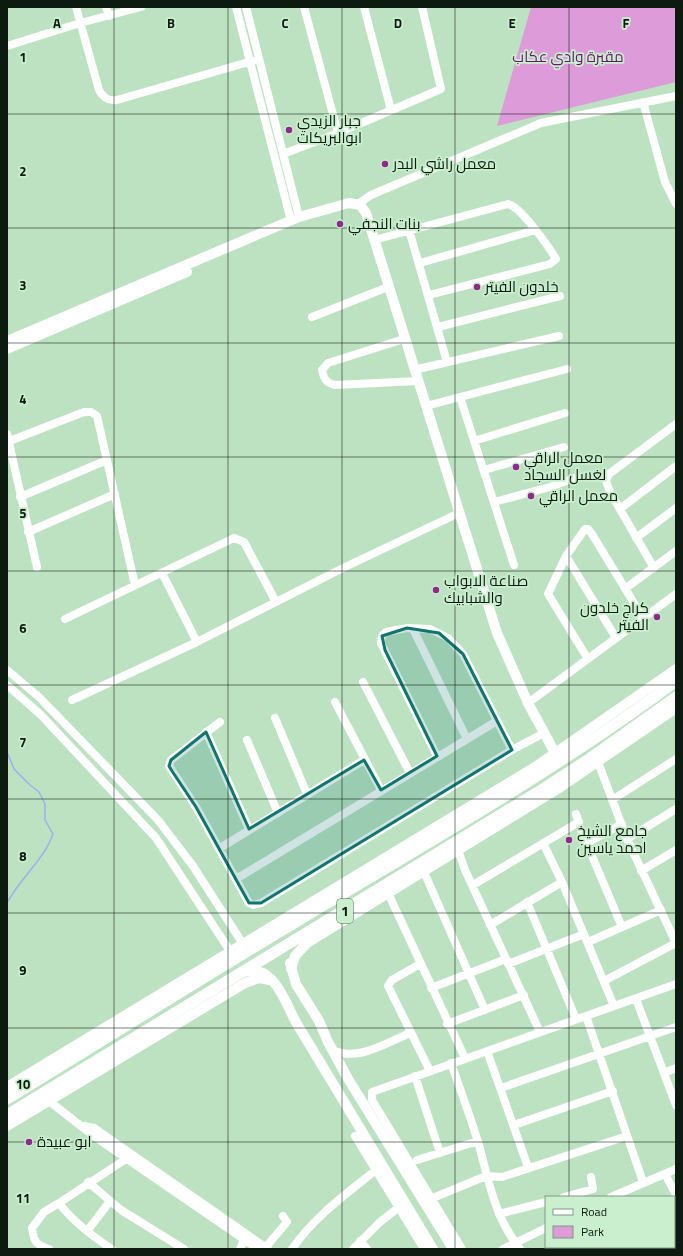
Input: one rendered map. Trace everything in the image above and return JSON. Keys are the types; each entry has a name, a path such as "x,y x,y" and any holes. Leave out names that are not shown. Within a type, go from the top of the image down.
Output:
{"highway":[{"name":"1","path":"7,1099 171,993 344,888 676,681"},
{"path":"667,688 675,701"},
{"name":"1","path":"7,1115 200,1003 244,972 300,938 352,911 540,795 620,742 675,701"}],"main road":[{"path":"7,341 292,220 349,203 358,204 366,213 404,339 497,633 528,703 544,733 561,753"},
{"path":"7,349 269,237 292,220"},
{"path":"617,717 676,669"},
{"path":"291,969 295,956 303,946 352,911 388,893 424,872 540,795 598,762 620,742"},
{"path":"7,1087 171,993 230,951 344,888"},
{"path":"300,938 294,944 290,953 291,969 296,984 320,1021 330,1046 401,1165 427,1200 453,1249"},
{"path":"244,972 252,970 260,972 274,982 310,1044 358,1134 387,1173 433,1249"},
{"path":"7,1126 49,1101 200,1003 250,980 263,978 274,982"},
{"path":"387,1173 392,1165 401,1165"}],"street":[{"path":"76,7 100,92 109,100 117,100 259,59"},
{"path":"106,7 109,16"},
{"path":"7,46 80,23 142,7"},
{"path":"236,7 292,220"},
{"path":"246,7 283,154 292,220"},
{"path":"304,7 338,133"},
{"path":"364,7 391,110"},
{"path":"283,154 338,133 441,89 422,7"},
{"path":"358,204 371,195 406,182 529,127 541,123 676,96"},
{"path":"643,102 665,182 676,204"},
{"path":"374,240 508,204 513,205 536,230 556,259 550,264 429,295"},
{"path":"409,230 420,263 447,362"},
{"path":"420,263 536,230"},
{"path":"312,317 388,287"},
{"path":"438,327 560,296"},
{"path":"414,370 559,336"},
{"path":"404,339 328,363 322,370 324,378 329,384 335,385 418,381"},
{"path":"426,406 567,369"},
{"path":"460,397 514,565"},
{"path":"37,567 7,439 78,414 90,412 97,416 99,422 135,585"},
{"path":"474,440 565,413"},
{"path":"654,568 607,486 606,481 609,474 676,424"},
{"path":"484,470 564,447"},
{"path":"20,497 107,460"},
{"path":"620,509 676,466"},
{"path":"494,502 550,487 576,477"},
{"path":"28,532 115,494"},
{"path":"636,538 676,508"},
{"path":"72,700 197,642 459,513"},
{"path":"588,659 548,594 566,556 585,529 588,529 626,588 643,618"},
{"path":"65,619 229,540 238,538 244,542 276,602"},
{"path":"626,588 676,551"},
{"path":"566,556 616,638"},
{"path":"162,573 197,642"},
{"path":"528,703 676,594"},
{"path":"437,756 381,643 382,636 386,632 407,628 430,629 448,638 463,654 512,750"},
{"path":"413,629 468,739"},
{"path":"7,670 39,696 144,805 165,829 193,866 243,944"},
{"path":"363,682 410,772"},
{"path":"7,685 41,715 156,838 182,875 230,951"},
{"path":"335,702 381,790"},
{"path":"275,718 307,794"},
{"path":"220,722 171,760 169,766 220,848 249,903 253,905 261,903 512,750 544,733"},
{"path":"236,879 410,772 497,722"},
{"path":"206,732 249,829"},
{"path":"247,740 278,812"},
{"path":"612,800 676,758"},
{"path":"220,848 364,760"},
{"path":"598,762 627,839 676,943 604,981"},
{"path":"627,839 676,809"},
{"path":"473,885 579,822 576,814"},
{"path":"587,843 622,824"},
{"path":"581,830 622,927"},
{"path":"543,843 562,882 614,1006"},
{"path":"458,850 490,925 540,1032"},
{"path":"641,871 676,852"},
{"path":"182,875 193,866"},
{"path":"424,872 485,1010"},
{"path":"490,925 526,902 562,882"},
{"path":"388,893 447,1024 465,1058"},
{"path":"526,902 576,1020"},
{"path":"588,942 661,910"},
{"path":"431,988 469,973 546,949 584,934"},
{"path":"420,964 392,980 388,986 430,1071"},
{"path":"462,1249 427,1200 371,1096 376,1090 676,984"},
{"path":"447,1024 524,995"},
{"path":"636,998 676,1105"},
{"path":"586,1016 643,1182"},
{"path":"500,1088 676,1027"},
{"path":"330,1046 348,1054 359,1054 410,1033"},
{"path":"487,1051 528,1167"},
{"path":"451,1063 478,1141 486,1176 498,1214 518,1246"},
{"path":"664,1073 676,1068"},
{"path":"415,1076 440,1153"},
{"path":"514,1125 613,1091"},
{"path":"49,1101 126,1159 264,1248 287,1222 282,1216"},
{"path":"84,1126 94,1128 245,1237"},
{"path":"358,1134 376,1170 424,1249"},
{"path":"427,1200 486,1176 502,1177 528,1167 627,1136"},
{"path":"417,1160 478,1141"},
{"path":"48,1249 38,1245 34,1238 32,1228 44,1212 88,1182 126,1159"},
{"path":"624,1194 643,1182 676,1169"},
{"path":"292,1249 299,1238 324,1212 376,1170"},
{"path":"665,1174 676,1195"},
{"path":"568,1196 593,1189 591,1178"},
{"path":"88,1182 110,1201 182,1249"},
{"path":"88,1230 110,1201"},
{"path":"58,1202 68,1215 112,1249"},
{"path":"498,1214 545,1202"},
{"path":"353,1249 380,1222 398,1208"},
{"path":"504,1249 518,1246 545,1229"},
{"path":"240,1249 245,1237"},
{"path":"360,1241 366,1249"}],"highlighted area":[{"path":"407,628 439,633 463,654 512,750 261,903 249,903 196,807 169,766 171,760 206,732 249,829 364,760 381,790 437,756 385,650 382,636"}],"green space":[{"name":"مقبرة وادي عكاب","path":"531,7 676,7 676,82 497,126"}],"waterway":[{"path":"7,752 14,769 39,792 45,804 45,820 53,834 44,852 18,885 7,903"}],"place":[{"name":"جبار الزيدي ابوالبريكات","path":"289,130"},
{"name":"معمل راشي البدر","path":"385,164"},
{"name":"بنات النجفي","path":"340,224"},
{"name":"خلدون الفيتر","path":"477,287"},
{"name":"معمل الراقي لغسل السجاد","path":"516,467"},
{"name":"معمل الراقي","path":"531,496"},
{"name":"صناعة الابواب والشبابيك","path":"436,590"},
{"name":"كراج خلدون الفيتر","path":"657,617"},
{"name":"جامع الشيخ احمد ياسين","path":"569,840"},
{"name":"ابو عبيدة","path":"29,1142"}]}
